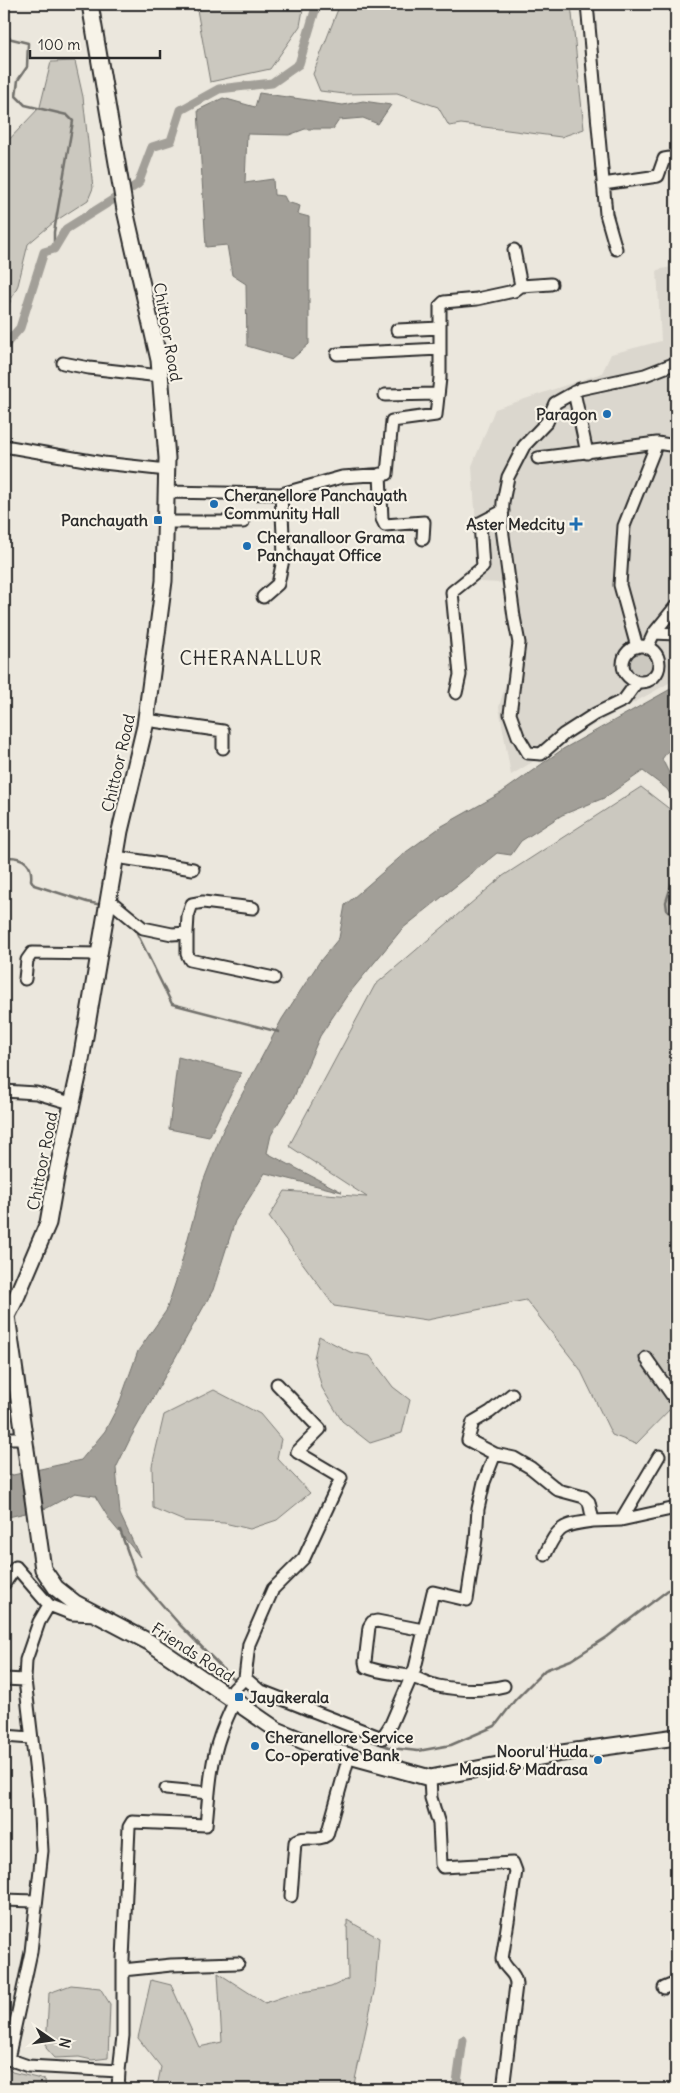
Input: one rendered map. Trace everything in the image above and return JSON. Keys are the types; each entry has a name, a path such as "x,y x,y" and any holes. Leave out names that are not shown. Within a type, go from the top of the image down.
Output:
{"main road":[{"name":"Chittoor Road","path":"34,1520 5,1316 16,1298 48,1223 56,1172 79,1072 116,857 146,720 164,581 167,470 159,360 125,210 90,4"},
{"name":"Friends Road","path":"34,1520 40,1561 47,1576 64,1595 97,1615 237,1689 277,1730 320,1748 430,1778 562,1753 676,1737"}],"street":[{"path":"587,4 606,214 616,249"},
{"path":"603,184 658,176 664,159 676,158"},
{"path":"514,250 521,286"},
{"path":"166,492 281,494 342,477 387,474 392,421 436,415 440,349 440,306 444,302 477,299 514,292 521,286 551,284"},
{"path":"397,330 440,328"},
{"path":"337,354 440,349"},
{"path":"62,363 160,376"},
{"path":"637,682 624,700 595,714 564,734 542,754 528,752 518,736 510,714 519,643 502,528 503,512 508,477 524,446 547,422 555,403 580,388 644,375 676,363"},
{"path":"574,392 587,453"},
{"path":"385,395 438,394"},
{"path":"658,443 624,526 620,585 642,647 656,654 658,668 651,679 637,682 631,679 623,668 626,654 642,647 676,606"},
{"path":"538,458 658,443 676,446"},
{"path":"4,446 103,463 167,470"},
{"path":"380,474 382,519 385,525 424,522 423,539"},
{"path":"263,597 278,584 284,555 281,494"},
{"path":"456,693 460,676 452,592 483,567 480,523 503,512"},
{"path":"166,522 243,522"},
{"path":"654,633 676,634"},
{"path":"146,720 223,731 223,748"},
{"path":"116,857 193,869"},
{"path":"253,908 203,902 192,904 188,916 187,954 190,960 274,978"},
{"path":"107,907 143,928 172,934 187,933"},
{"path":"25,979 27,960 32,953 99,954"},
{"path":"4,1091 36,1093 71,1103"},
{"path":"646,1358 676,1401"},
{"path":"118,2089 123,2036 123,1970 128,1828 132,1822 206,1825 209,1792 219,1738 237,1689 249,1644 273,1590 304,1558 341,1478 297,1452 320,1429 277,1384"},
{"path":"512,1394 490,1412 473,1422 468,1440 495,1454 505,1455 522,1463 558,1490 584,1497 589,1502 593,1520"},
{"path":"4,1438 23,1438"},
{"path":"237,1689 258,1690 382,1738 391,1724 415,1668 433,1592 467,1600 476,1539 478,1508 484,1482 495,1454"},
{"path":"621,1520 659,1456"},
{"path":"545,1555 554,1535 568,1524 593,1520 621,1520 676,1508"},
{"path":"4,1584 16,1567 49,1606 72,1614 97,1615"},
{"path":"49,1606 39,1622 26,1660 26,1680 39,1799 42,1851 30,1959 8,2059 28,2066 119,2072"},
{"path":"423,1630 377,1621 372,1622 369,1627 366,1667 375,1671 410,1676 438,1686 493,1689 504,1686"},
{"path":"4,1679 26,1680"},
{"path":"4,1736 32,1738"},
{"path":"291,1896 296,1842 301,1839 322,1838 327,1835 349,1756"},
{"path":"430,1778 432,1798 439,1824 441,1864 443,1867 513,1864 515,1866 516,1871 502,1959 503,1964 515,1975 516,1985 503,2089"},
{"path":"166,1789 209,1792"},
{"path":"4,1900 35,1901"},
{"path":"123,1970 171,1965 238,1963"},
{"path":"664,1988 676,1983"}],"shaded area":[{"path":"196,4 304,4 300,26 270,69 210,82"},
{"path":"340,4 571,4 584,129 561,137 461,124 449,126 438,107 397,93 345,94 320,91 313,74"},
{"path":"75,61 83,97 93,188 88,200 54,222 28,244 18,285 4,315 4,145 40,107 51,62"},
{"path":"259,93 343,105 363,101 391,105 378,124 363,118 339,120 333,129 305,129 289,135 247,134 245,183 273,179 274,195 284,196 287,202 300,206 298,214 309,217 309,344 292,359 247,346 246,284 232,275 227,245 206,247 198,110 223,98 255,107"},
{"name":"Aster Medcity","path":"676,266 676,679 587,729 511,775 499,707 515,650 501,583 480,582 472,466 495,409 602,373 611,354 661,341 657,270"},
{"path":"641,650 650,654 654,663 650,672 641,676 632,672 628,663 632,654"},
{"path":"676,686 676,740 662,759 676,787 676,804 667,789 643,771 604,798 562,815 521,841 511,855 497,853 402,929 346,997 320,1036 294,1097 271,1135 267,1153 342,1192 265,1173 235,1221 213,1290 131,1437 116,1468 120,1514 140,1557 111,1522 95,1496 75,1493 47,1508 4,1518 4,1477 81,1460 105,1431 119,1404 138,1351 166,1311 179,1272 203,1182 223,1130 282,1019 320,961 339,938 345,905 406,852 442,826 501,793 563,749"},
{"path":"641,787 676,814 676,1403 636,1444 612,1435 580,1369 526,1300 427,1320 334,1306 269,1217 285,1191 367,1197 289,1146 375,985 503,876"},
{"path":"178,1057 241,1073 209,1137 169,1129"},
{"path":"319,1336 350,1352 370,1356 393,1387 410,1400 402,1433 370,1443 342,1421 322,1388 314,1358"},
{"path":"214,1390 260,1414 281,1439 277,1458 310,1493 277,1520 250,1529 224,1523 184,1521 153,1508 152,1466 164,1415"},
{"path":"347,1920 379,1938 375,1987 353,2089 149,2089 158,2082 161,2067 138,2038 151,1980 171,1985 199,2047 222,2042 218,1973 265,2003 291,1994 331,1987 348,1979"},
{"path":"71,1985 100,1988 110,2004 108,2058 92,2060 79,2057 55,2058 46,2048 49,1993"},
{"path":"4,2063 12,2072 45,2080 46,2089 4,2089"}],"waterway":[{"path":"4,22 6,21 5,4"},
{"path":"4,346 20,328 44,252 54,249 66,229 138,184 152,147 171,141 181,110 219,89 272,83 299,64 317,4"},
{"path":"4,37 28,43 27,67 18,80 16,96 25,105 67,115 73,121 54,232 54,249"},
{"path":"4,869 9,857 19,858 29,866 31,880 34,885 102,905"},
{"path":"676,870 666,902 667,910 676,917"},
{"path":"134,927 172,1004 279,1032"},
{"path":"120,1530 136,1575 180,1625 236,1682"},
{"path":"362,1736 391,1748 418,1751 451,1745 495,1726 515,1700 545,1670 571,1660 607,1637 676,1584"},
{"path":"243,1686 255,1693"},
{"path":"283,1705 307,1716 320,1719"},
{"path":"456,2089 463,2040"}],"place":[{"name":"Paragon","path":"607,414"},
{"name":"Cheranellore Panchayath Community Hall","path":"214,504"},
{"name":"Panchayath","path":"158,520"},
{"name":"Aster Medcity","path":"576,524"},
{"name":"Cheranalloor Grama Panchayat Office","path":"247,546"},
{"name":"Jayakerala","path":"239,1697"},
{"name":"Cheranellore Service Co-operative Bank","path":"255,1746"},
{"name":"Noorul Huda Masjid & Madrasa","path":"598,1760"}],"district":[{"name":"CHERANALLUR","path":"251,658"}]}
